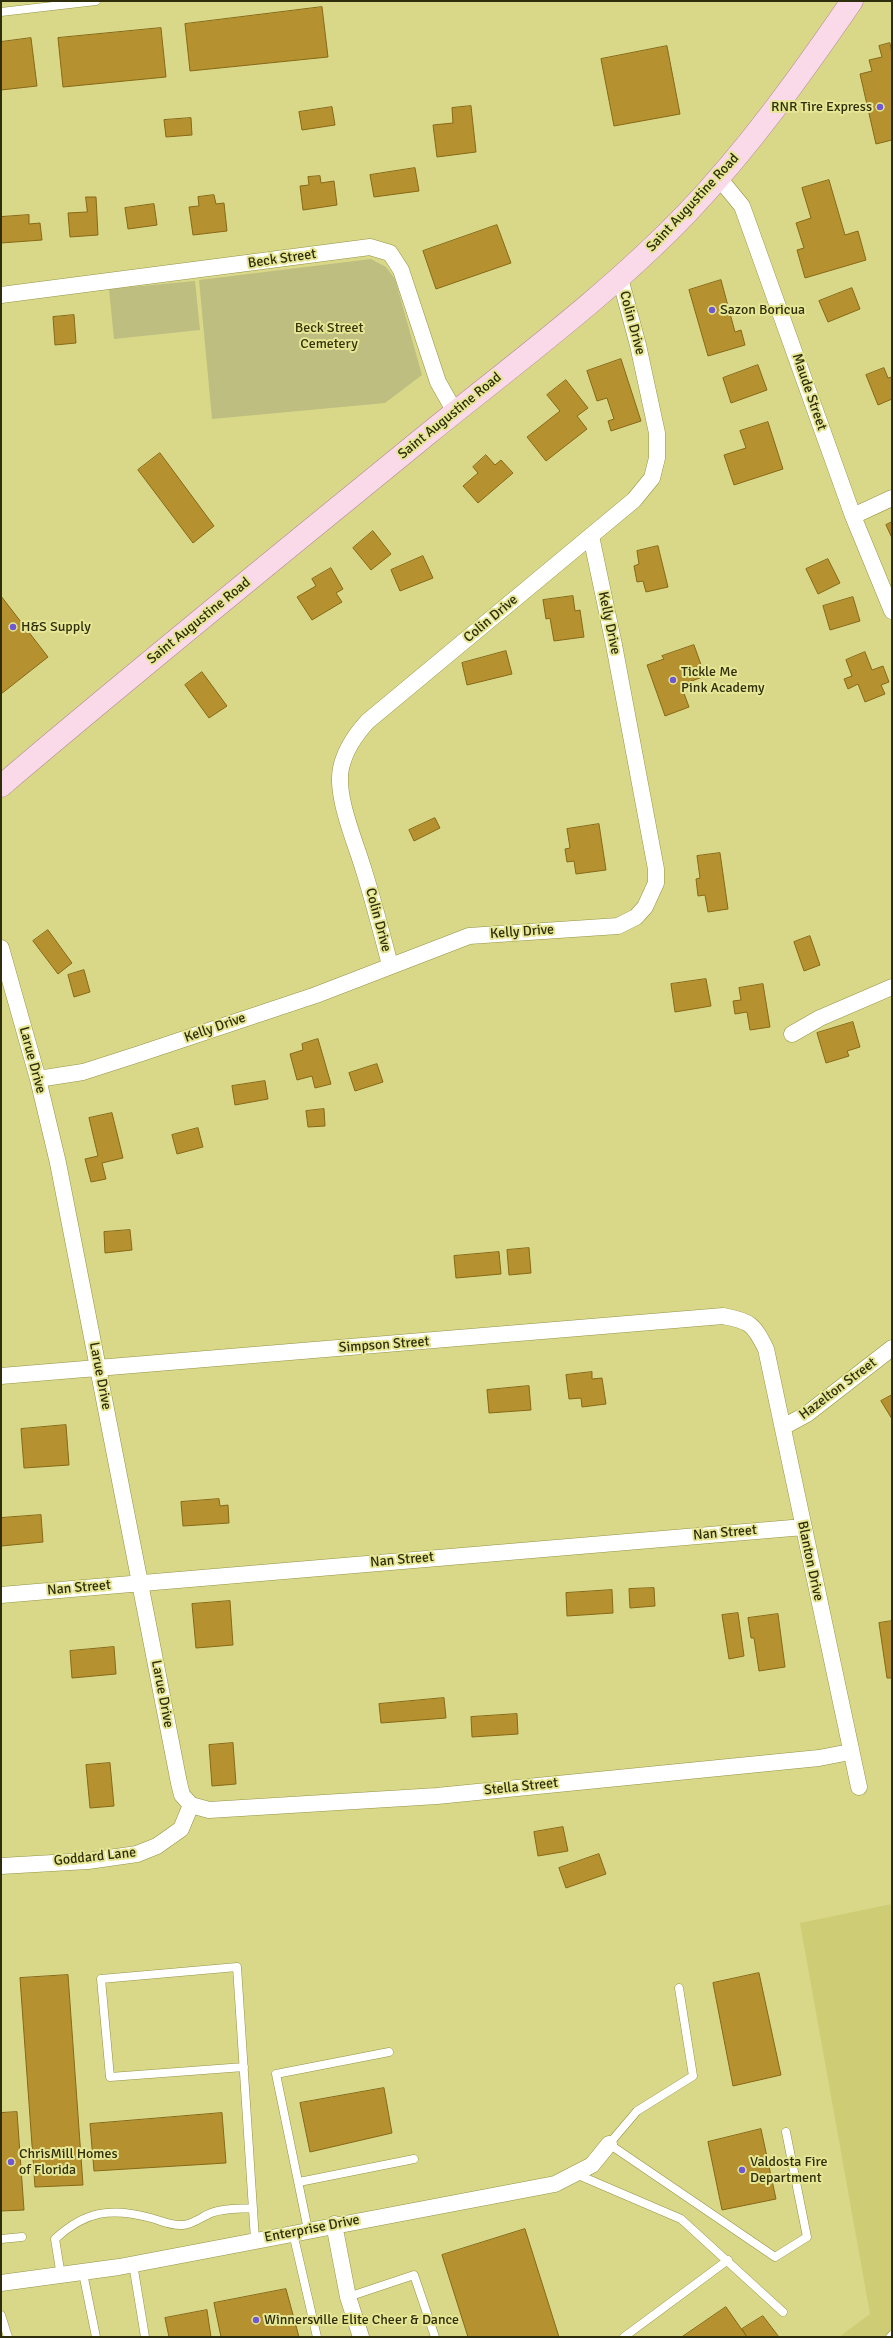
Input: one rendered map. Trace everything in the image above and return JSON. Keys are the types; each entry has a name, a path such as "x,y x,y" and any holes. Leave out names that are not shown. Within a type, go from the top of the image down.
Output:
{"main road":[{"name":"Saint Augustine Road","path":"1,786 620,278 665,235 719,178 785,96 852,1"}],"street":[{"name":"Maude Street","path":"719,178 742,206 853,516 892,611"},
{"name":"Beck Street","path":"1,295 370,247 390,253 401,270 438,382 455,412"},
{"name":"Colin Drive","path":"390,965 344,804 341,769 346,752 354,736 368,721 634,500 652,478 657,458 657,432 643,367 620,278"},
{"path":"853,516 892,498"},
{"name":"Kelly Drive","path":"38,1079 83,1072 136,1055 316,995 390,965 469,936 618,926 636,917 645,907 656,883 656,870 614,645 591,536"},
{"name":"Larue Drive","path":"1,948 38,1079 58,1163 179,1783 182,1795 191,1805"},
{"path":"792,1034 820,1018 892,987"},
{"name":"Simpson Street","path":"1,1376 723,1316 740,1319 756,1328 759,1335"},
{"name":"Blanton Drive","path":"759,1335 766,1349 850,1752 859,1787"},
{"name":"Hazelton Street","path":"783,1427 807,1414 892,1348"},
{"name":"Nan Street","path":"1,1595 804,1527"},
{"name":"Stella Street","path":"191,1805 209,1810 436,1796 818,1758 850,1752"},
{"name":"Goddard Lane","path":"1,1866 88,1861 137,1854 158,1846 181,1829 191,1805"},
{"name":"Enterprise Drive","path":"1,2283 83,2273 334,2224 555,2184 592,2165 609,2144"},
{"path":"334,2224 357,2335"}],"lane":[{"path":"1,12 96,1"},
{"path":"244,2067 110,2077 101,1979 237,1967 244,2067 253,2208 256,2240"},
{"path":"679,1988 693,2076 637,2111 609,2144 775,2257 807,2237 786,2132"},
{"path":"317,2337 301,2231 298,2182 276,2074 389,2052"},
{"path":"298,2182 414,2159"},
{"path":"575,2174 681,2219 728,2260 783,2312"},
{"path":"61,2276 55,2239 71,2224 90,2216 113,2212 134,2214 169,2225 184,2225 201,2220 211,2213 253,2208"},
{"path":"1,2239 22,2237"},
{"path":"624,2337 728,2260"},
{"path":"133,2264 145,2337"},
{"path":"83,2273 96,2337"},
{"path":"348,2296 414,2275 435,2337"},
{"path":"1,2315 8,2337"}],"shaded area":[{"path":"892,1904 892,2337 839,2337 870,2314 800,1923"}],"green space":[{"name":"Beck Street Cemetery","path":"371,259 386,267 395,279 422,375 385,403 212,419 199,280"},
{"path":"195,281 200,330 114,339 109,289"}],"building":[{"path":"322,7 328,57 190,71 185,24"},
{"path":"161,28 166,77 63,87 58,38"},
{"path":"31,38 37,86 1,90 1,42"},
{"name":"RNR Tire Express","path":"890,43 892,54 892,140 876,144 860,74 872,71 869,60 882,57 879,46"},
{"path":"667,46 680,114 614,126 601,59"},
{"path":"471,106 476,152 437,157 433,125 453,123 452,108"},
{"path":"332,107 335,125 302,130 299,112"},
{"path":"191,118 192,135 166,137 164,120"},
{"path":"415,168 419,191 374,197 370,175"},
{"path":"320,176 321,183 334,181 337,205 303,210 300,186 309,185 308,177"},
{"path":"829,180 845,235 858,231 866,260 805,278 797,250 804,248 796,223 811,218 802,188"},
{"path":"214,195 216,204 224,203 227,231 193,235 189,207 199,206 198,197"},
{"path":"86,197 96,197 98,235 70,237 68,213 87,212"},
{"path":"154,204 157,225 128,229 125,208"},
{"path":"29,215 29,224 40,223 42,240 1,243 1,217"},
{"path":"497,225 511,263 436,289 423,251"},
{"name":"Sazon Boricua","path":"721,280 735,332 741,330 745,345 708,356 689,290"},
{"path":"852,288 860,309 828,322 819,301"},
{"path":"74,315 76,343 55,345 53,317"},
{"path":"621,359 641,421 611,431 608,421 614,419 607,398 597,401 587,371"},
{"path":"758,365 767,390 731,403 723,378"},
{"path":"884,368 888,378 892,377 892,399 878,405 866,375"},
{"path":"566,380 588,408 577,416 587,429 546,461 527,437 560,411 547,395"},
{"path":"768,422 783,469 734,485 724,455 746,448 740,431"},
{"path":"160,453 214,526 193,543 138,470"},
{"path":"486,455 495,465 501,460 513,473 478,503 463,486 478,473 473,467"},
{"path":"892,522 892,538 886,525"},
{"path":"373,531 391,554 371,570 353,548"},
{"path":"658,546 668,587 646,592 643,581 637,582 634,566 639,564 637,551"},
{"path":"423,556 433,578 400,591 391,570"},
{"path":"828,559 840,583 818,594 806,569"},
{"path":"331,568 343,589 336,593 342,602 312,620 297,597 316,586 312,579"},
{"name":"H&S Supply","path":"1,596 48,657 1,694"},
{"path":"573,596 575,611 580,610 584,637 554,641 550,618 546,619 543,600"},
{"path":"853,597 860,621 830,630 823,606"},
{"name":"Tickle Me Pink Academy","path":"694,645 705,676 681,685 689,707 665,716 647,665 664,659 662,656"},
{"path":"506,651 512,674 467,685 462,663"},
{"path":"865,652 872,670 883,666 889,682 881,685 885,694 865,702 858,684 848,689 844,679 852,676 846,660"},
{"path":"202,672 227,706 209,718 185,685"},
{"path":"435,818 440,828 414,841 409,830"},
{"path":"599,824 606,870 576,874 574,861 567,862 565,849 570,848 567,829"},
{"path":"720,853 728,909 708,912 705,895 698,896 696,879 700,878 697,856"},
{"path":"48,930 72,963 58,974 33,941"},
{"path":"810,936 820,965 804,971 794,942"},
{"path":"84,970 90,992 74,997 68,975"},
{"path":"706,979 711,1006 675,1012 671,984"},
{"path":"763,984 770,1027 750,1030 747,1012 735,1014 733,1001 741,1000 739,988"},
{"path":"853,1022 860,1047 847,1051 849,1056 826,1063 817,1033"},
{"path":"318,1039 331,1084 315,1088 312,1076 297,1080 290,1054 303,1050 302,1044"},
{"path":"377,1064 383,1082 355,1091 349,1073"},
{"path":"265,1081 268,1099 235,1105 232,1086"},
{"path":"324,1109 325,1126 308,1127 306,1111"},
{"path":"112,1113 123,1158 102,1163 106,1179 91,1182 85,1159 98,1156 89,1118"},
{"path":"198,1128 203,1147 177,1154 172,1135"},
{"path":"130,1230 132,1250 105,1253 104,1232"},
{"path":"529,1248 531,1273 509,1275 507,1250"},
{"path":"499,1252 501,1274 456,1278 454,1256"},
{"path":"592,1372 592,1379 602,1378 606,1404 582,1407 581,1398 569,1399 566,1375"},
{"path":"529,1386 531,1410 489,1413 487,1390"},
{"path":"892,1395 892,1419 881,1401"},
{"path":"66,1425 69,1465 24,1468 21,1429"},
{"path":"219,1499 220,1506 228,1505 229,1523 183,1526 181,1502"},
{"path":"41,1515 43,1542 1,1546 1,1518"},
{"path":"654,1588 655,1606 630,1608 629,1589"},
{"path":"612,1590 613,1613 567,1616 566,1593"},
{"path":"230,1601 233,1645 196,1648 192,1604"},
{"path":"738,1613 744,1656 729,1659 722,1615"},
{"path":"778,1614 785,1667 759,1671 754,1638 751,1638 748,1618"},
{"path":"892,1621 892,1678 887,1678 879,1623"},
{"path":"114,1647 116,1674 72,1678 70,1651"},
{"path":"444,1698 446,1718 381,1723 379,1704"},
{"path":"517,1714 518,1734 472,1737 471,1717"},
{"path":"233,1743 236,1784 212,1786 209,1745"},
{"path":"110,1763 114,1806 90,1808 86,1765"},
{"path":"563,1827 568,1851 538,1856 534,1832"},
{"path":"599,1854 606,1874 566,1888 559,1868"},
{"path":"759,1973 781,2075 733,2086 713,1983"},
{"path":"68,1975 83,2185 35,2187 20,1978"},
{"path":"384,2088 392,2133 310,2152 300,2103"},
{"name":"ChrisMill Homes of Florida","path":"17,2112 24,2210 1,2211 1,2113"},
{"path":"222,2113 226,2163 94,2171 90,2124"},
{"name":"Valdosta Fire Department","path":"761,2129 776,2199 722,2210 708,2142"},
{"path":"525,2229 559,2337 468,2337 442,2255"},
{"name":"Winnersville Elite Cheer & Dance","path":"286,2289 299,2337 221,2337 214,2303"},
{"path":"726,2307 747,2337 682,2337"},
{"path":"207,2310 211,2337 169,2337 165,2318"},
{"path":"763,2316 779,2337 747,2337 742,2329"}],"place":[{"name":"RNR Tire Express","path":"880,107"},
{"name":"Sazon Boricua","path":"712,310"},
{"name":"H&S Supply","path":"13,627"},
{"name":"Tickle Me Pink Academy","path":"673,680"},
{"name":"ChrisMill Homes of Florida","path":"11,2162"},
{"name":"Valdosta Fire Department","path":"742,2170"},
{"name":"Winnersville Elite Cheer & Dance","path":"256,2320"}]}
